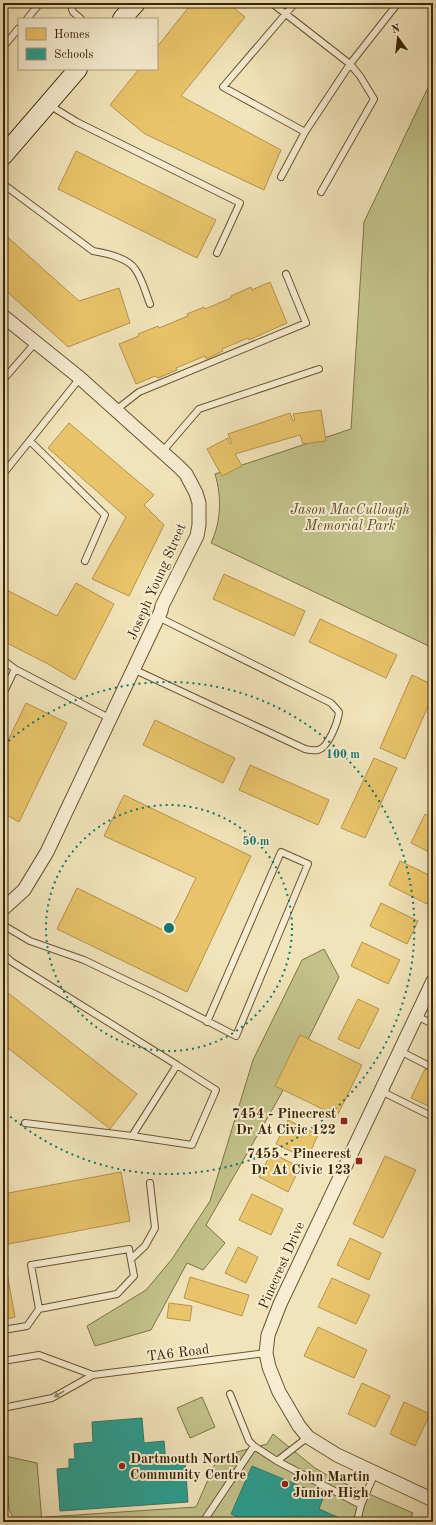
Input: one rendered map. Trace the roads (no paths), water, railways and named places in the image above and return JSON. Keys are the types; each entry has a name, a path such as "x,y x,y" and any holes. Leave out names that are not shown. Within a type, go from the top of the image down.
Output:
{"street":[{"path":"3,156 77,70"},
{"name":"Joseph Young Street","path":"3,316 80,378 182,470 192,483 198,498 200,514 197,536 162,606 111,719 47,852 24,890 3,909"},
{"name":"Pinecrest Drive","path":"433,981 280,1304 268,1335 266,1353 269,1367 278,1392 295,1421 308,1437 337,1455 433,1500"}],"lane":[{"path":"28,18 40,3"},
{"path":"70,3 73,12 80,18"},
{"path":"272,3 350,64 360,76 374,99 321,192"},
{"path":"295,3 223,87 305,132"},
{"path":"281,176 305,132 350,64 398,3"},
{"path":"4,43 18,29"},
{"path":"48,105 77,122 240,204 217,253"},
{"path":"3,184 93,251 107,253 128,262 135,269 150,304"},
{"path":"116,410 139,392 306,324 286,274"},
{"path":"3,380 36,342"},
{"path":"162,452 199,409 319,369"},
{"path":"3,474 80,378"},
{"path":"30,441 105,515 85,561"},
{"path":"133,669 305,749 318,750 324,747 338,720 339,712 331,703 158,617"},
{"path":"3,660 15,669 111,719"},
{"path":"3,694 15,669"},
{"path":"3,924 30,942 84,960 159,996 207,1022 236,1036 308,864 281,852 207,1022"},
{"path":"3,954 12,962 216,1090 192,1145 25,1123"},
{"path":"416,1016 433,1024"},
{"path":"400,1051 433,1068"},
{"path":"132,1136 177,1065"},
{"path":"381,1091 433,1117"},
{"path":"131,1259 145,1246 155,1228 150,1183"},
{"path":"3,1330 27,1326 39,1309 117,1294 134,1276 129,1249 31,1265 39,1309"},
{"name":"TA6 Road","path":"3,1408 52,1398 92,1375 266,1353"},
{"name":"TA6 Road","path":"3,1361 39,1355 92,1375"},
{"path":"230,1394 249,1441 254,1446 277,1462 361,1505"},
{"path":"277,1462 308,1437"},
{"path":"203,1522 254,1446"},
{"path":"357,1522 361,1505 375,1473"}],"place":[{"name":"7454 - Pinecrest Dr At Civic 122","path":"344,1121"},
{"name":"7455 - Pinecrest Dr At Civic 123","path":"359,1161"},
{"name":"Dartmouth North Community Centre","path":"122,1466"},
{"name":"John Martin Junior High","path":"285,1484"}],"park label":[{"name":"Jason MacCullough Memorial Park","path":"350,518"}]}
